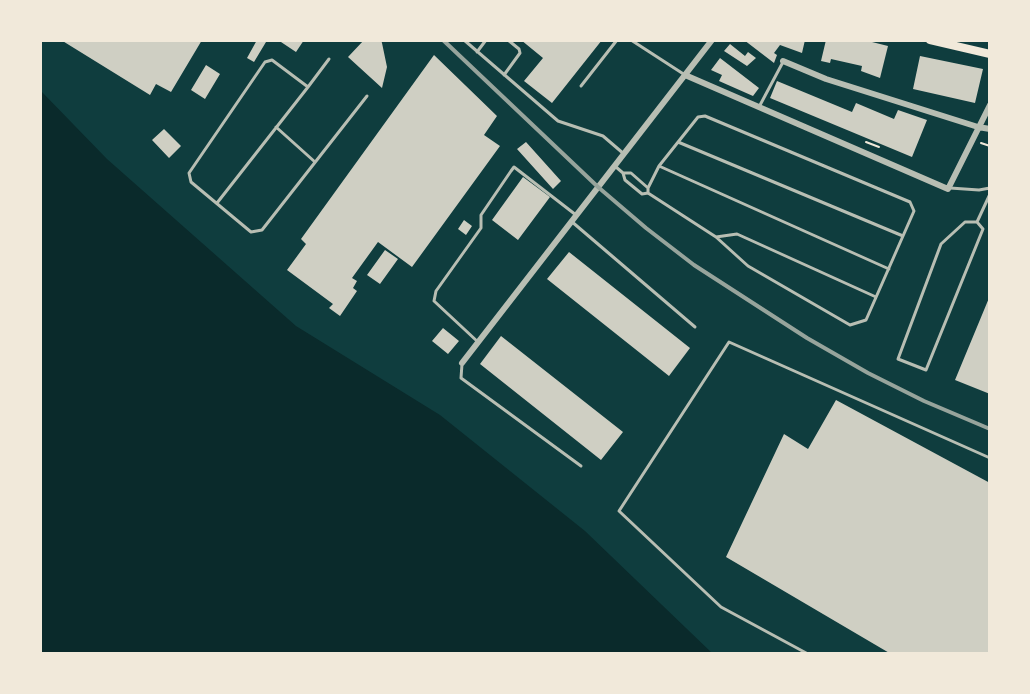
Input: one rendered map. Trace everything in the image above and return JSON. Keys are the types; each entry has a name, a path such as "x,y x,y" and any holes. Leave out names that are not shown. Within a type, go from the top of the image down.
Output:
{"main road":[{"path":"930,40 990,54"}],"street":[{"path":"462,363 712,40"},
{"path":"783,61 826,80 990,129"},
{"path":"685,75 948,189 990,105"}],"lane":[{"path":"464,40 558,121 603,136 624,154"},
{"path":"477,52 486,40"},
{"path":"504,75 520,53 519,49 508,40"},
{"path":"581,86 617,40"},
{"path":"631,40 685,75"},
{"path":"217,204 329,59"},
{"path":"308,87 272,60 265,62 189,173 191,183 251,232 262,230 367,96"},
{"path":"759,107 783,61"},
{"path":"623,172 624,180 642,194 648,194 716,237 748,266 850,325 866,320 914,211 910,202 705,116 698,117 659,166 648,188 648,194"},
{"path":"276,127 315,162"},
{"path":"678,142 903,236"},
{"path":"614,166 623,172 631,173 648,188"},
{"path":"659,166 889,269"},
{"path":"478,342 434,301 436,291 481,228 481,215 514,167 576,215"},
{"path":"948,189 990,188"},
{"path":"977,222 990,194"},
{"path":"571,221 695,327"},
{"path":"965,222 977,222 982,230 926,370 897,358 941,244 965,222"},
{"path":"716,237 737,234 876,297"},
{"path":"808,654 721,607 619,511 729,342 990,458"},
{"path":"462,363 461,378 581,466"}],"path":[{"path":"866,142 879,147"},
{"path":"981,143 990,146"}],"water":[{"path":"41,91 107,159 296,326 440,415 585,531 712,653 41,653"}],"building":[{"path":"61,40 202,40 171,92 156,84 150,95"},
{"path":"257,40 266,42 254,62 247,58"},
{"path":"278,40 304,40 296,52"},
{"path":"364,40 381,40 387,67 382,88 348,57"},
{"path":"521,40 602,40 552,103 524,81 543,58"},
{"path":"744,40 805,40 802,53 780,45 774,53 777,55 774,63"},
{"path":"826,40 864,40 888,46 880,78 861,71 862,66 831,59 830,63 821,61"},
{"path":"730,44 745,56 748,52 756,58 747,66 724,51"},
{"path":"434,55 497,116 484,135 500,146 412,267 378,242 352,278 357,281 353,288 357,291 340,316 329,308 333,304 287,270 306,244 301,239"},
{"path":"920,56 983,69 975,103 913,89"},
{"path":"720,58 759,88 753,96 719,81 722,75 711,70"},
{"path":"206,65 220,74 205,99 191,90"},
{"path":"777,81 852,112 856,103 894,119 898,110 927,120 912,157 770,98"},
{"path":"164,129 181,146 169,158 152,140"},
{"path":"526,142 561,181 553,189 517,149"},
{"path":"523,177 550,197 518,240 492,220"},
{"path":"464,220 472,226 466,235 458,229"},
{"path":"385,250 398,259 380,284 367,275"},
{"path":"569,252 690,348 669,376 547,279"},
{"path":"990,298 990,394 955,380"},
{"path":"443,328 459,341 448,354 432,341"},
{"path":"501,336 623,432 601,460 480,364"},
{"path":"836,400 990,483 990,654 891,654 726,557 784,434 808,449"}],"railway":[{"path":"443,40 598,187 694,265 807,338 868,373 924,401 990,429"}]}
